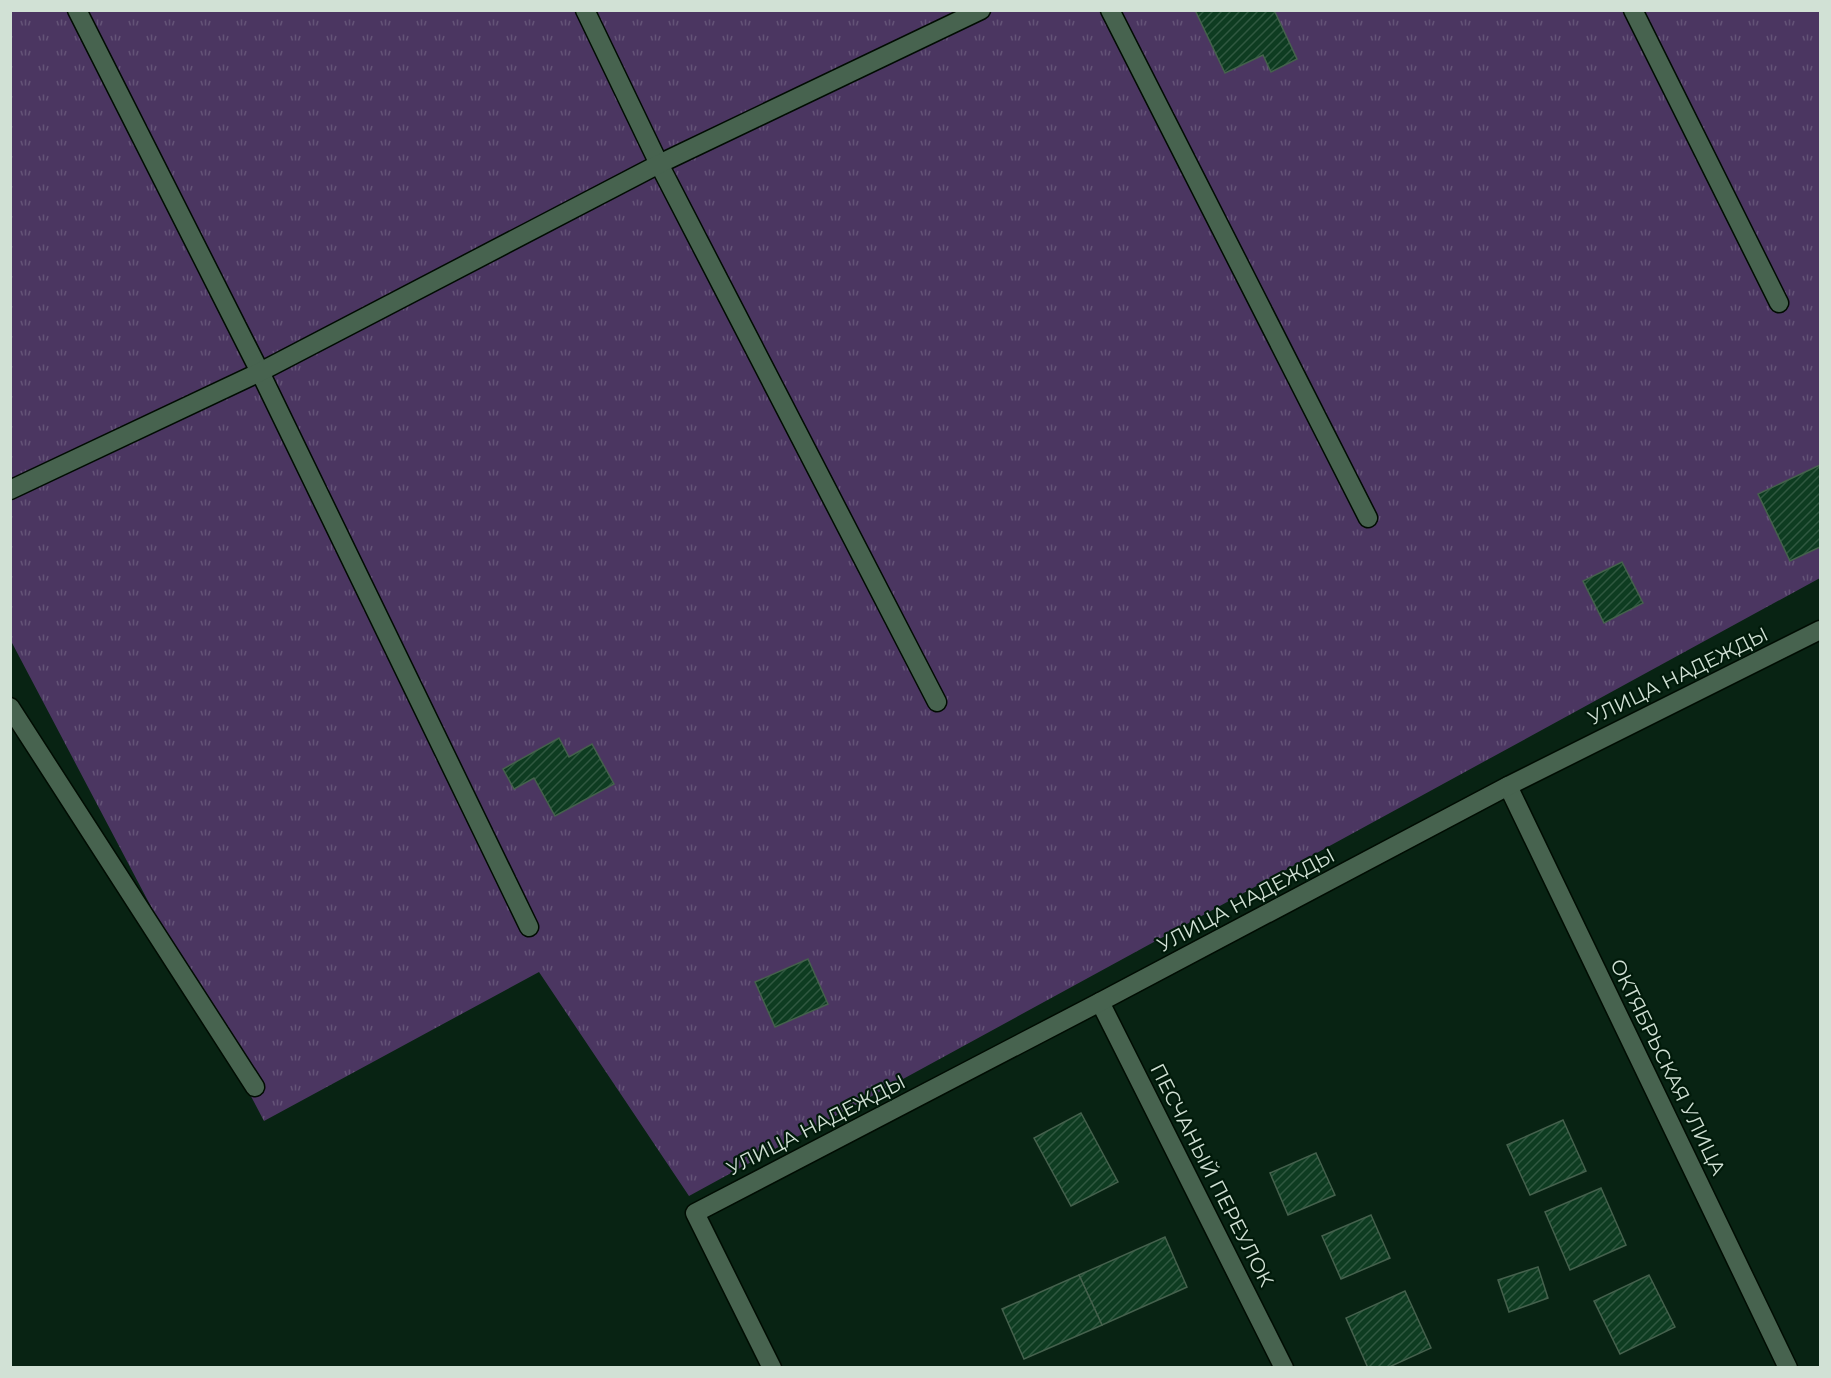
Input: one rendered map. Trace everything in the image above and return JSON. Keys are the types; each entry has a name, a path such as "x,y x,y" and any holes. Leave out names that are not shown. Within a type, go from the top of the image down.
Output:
{"street":[{"path":"76,10 260,372 529,927"},
{"path":"585,10 659,164 937,702"},
{"path":"10,490 260,372 659,164 981,10"},
{"path":"1110,10 1368,518"},
{"path":"1633,10 1779,303"},
{"name":"УЛИЦА НАДЕЖДЫ","path":"772,1368 695,1213 1508,786 1821,630"},
{"path":"10,707 255,1087"},
{"name":"ОКТЯБРЬСКАЯ УЛИЦА","path":"1508,786 1788,1368"},
{"name":"ПЕСЧАНЫЙ ПЕРЕУЛОК","path":"1100,1002 1284,1368"}],"green space":[{"path":"10,11 1820,11 1820,578 689,1196 539,972 264,1121 11,641"}],"building":[{"path":"1195,10 1274,10 1297,59 1271,72 1263,55 1225,73"},
{"path":"1820,465 1820,547 1790,561 1758,494"},
{"path":"1622,562 1643,603 1604,623 1583,581"},
{"path":"559,738 569,757 592,744 614,784 555,816 534,778 514,789 503,769"},
{"path":"808,959 828,1004 775,1027 755,982"},
{"path":"1081,1113 1118,1182 1071,1206 1034,1138"},
{"path":"1563,1120 1586,1171 1530,1195 1507,1145"},
{"path":"1316,1153 1335,1195 1288,1215 1270,1173"},
{"path":"1601,1188 1626,1245 1570,1270 1545,1212"},
{"path":"1371,1215 1390,1258 1341,1279 1322,1236"},
{"path":"1165,1237 1187,1287 1102,1325 1079,1275"},
{"path":"1538,1267 1548,1298 1509,1312 1498,1280"},
{"path":"1079,1275 1102,1325 1024,1359 1002,1309"},
{"path":"1649,1275 1675,1327 1620,1354 1594,1301"},
{"path":"1405,1291 1431,1348 1387,1368 1368,1368 1346,1318"}]}
